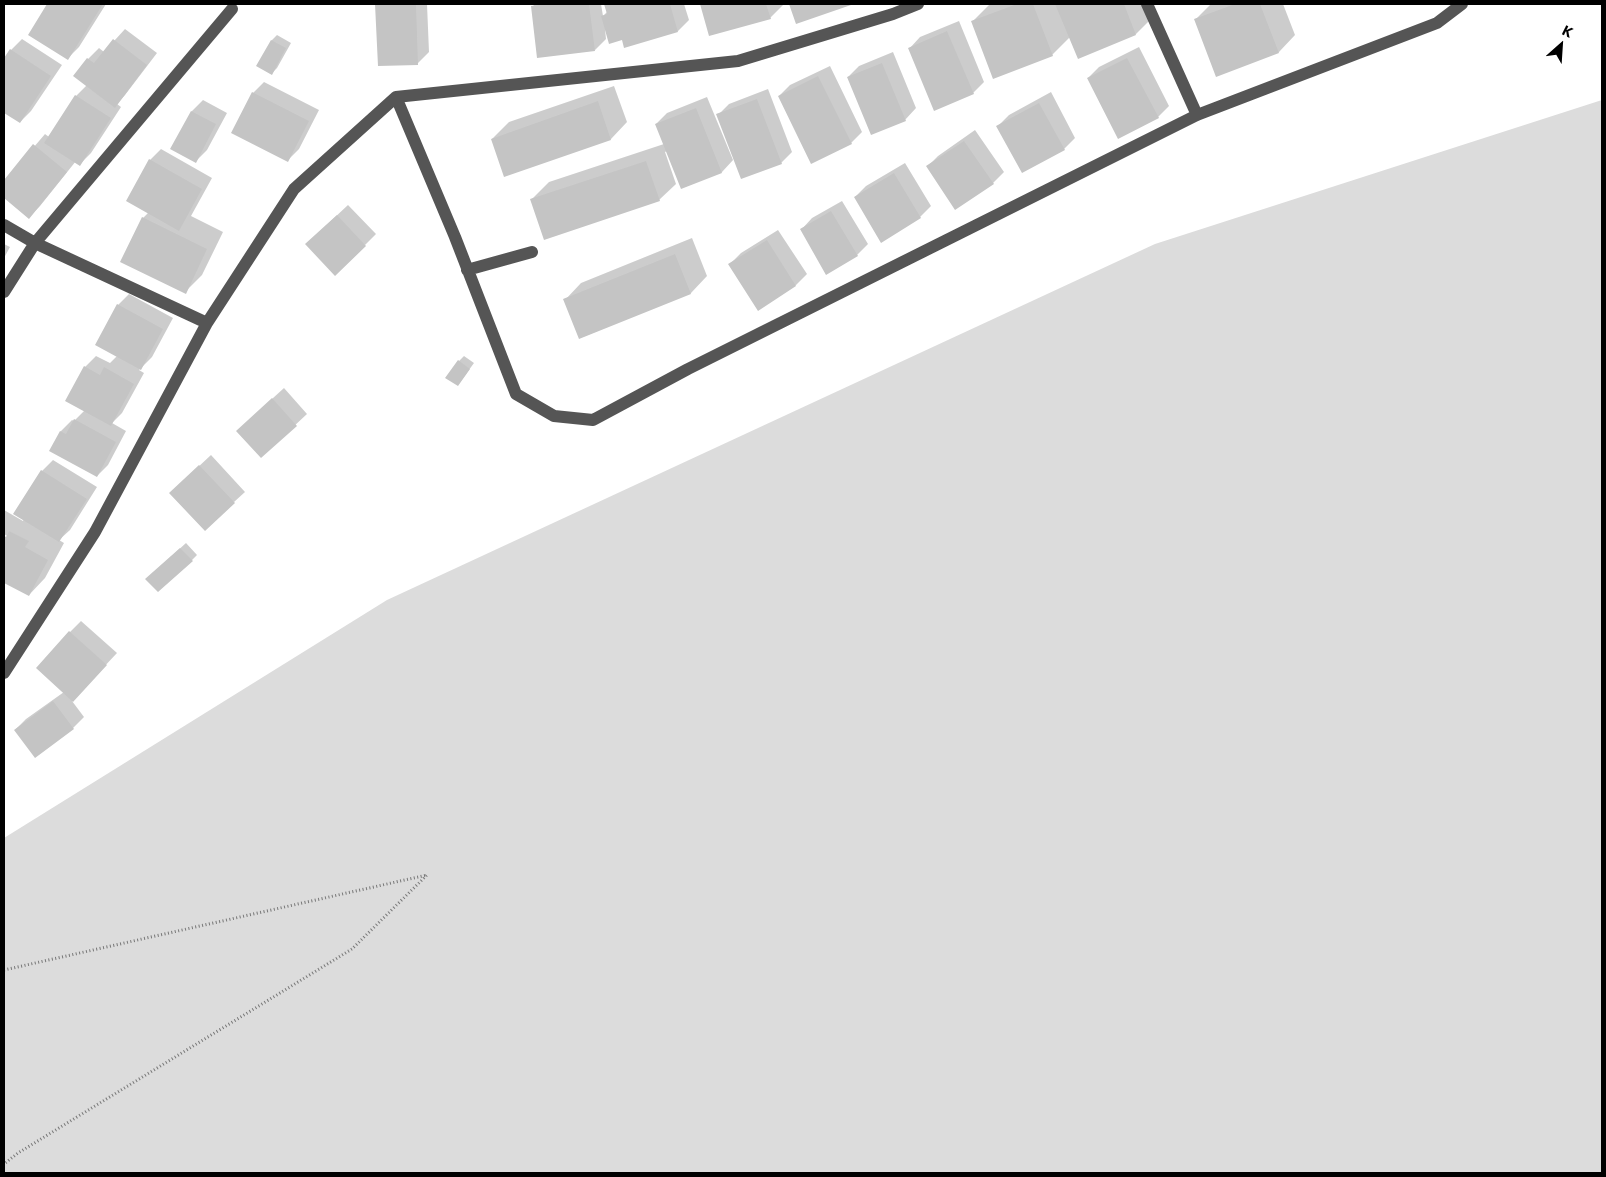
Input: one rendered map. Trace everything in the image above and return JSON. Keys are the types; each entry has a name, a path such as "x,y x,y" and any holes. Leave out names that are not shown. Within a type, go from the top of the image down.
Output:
{"street":[{"path":"4,673 95,532 207,323 294,189 396,97 738,61 893,14 918,4"},
{"path":"1147,4 1197,115"},
{"path":"396,97 516,394 554,416 593,420 688,369 1197,115 1437,23 1462,4"},
{"path":"4,292 35,243 232,9"},
{"path":"4,225 35,243 207,323"},
{"path":"467,270 532,252"}],"path":[{"path":"4,970 427,876 352,949 27,1148 4,1164"}],"shaded area":[{"path":"1602,100 1602,1173 4,1173 4,838 387,600 1155,244"}],"building":[{"path":"47,4 103,4 68,60 28,35"},
{"path":"375,4 416,4 418,65 378,66"},
{"path":"589,4 595,51 537,58 531,6"},
{"path":"604,4 670,4 678,32 624,48 622,40 609,44 601,16 607,14"},
{"path":"700,4 766,4 771,19 709,36"},
{"path":"789,4 850,4 851,5 796,24"},
{"path":"1017,4 1033,4 1053,56 993,79 971,21"},
{"path":"1055,4 1124,4 1136,35 1078,59"},
{"path":"1235,4 1260,4 1279,53 1216,77 1194,19"},
{"path":"947,31 974,94 934,111 908,48"},
{"path":"113,39 147,65 115,108 73,76 87,58 94,63"},
{"path":"271,40 286,48 272,75 256,66"},
{"path":"10,49 51,76 20,123 4,113 4,58"},
{"path":"1127,58 1159,118 1118,139 1087,78"},
{"path":"882,63 906,121 871,135 847,77"},
{"path":"818,76 852,144 811,164 778,96"},
{"path":"252,92 309,121 288,162 231,133"},
{"path":"75,95 111,118 80,166 44,143"},
{"path":"757,99 782,164 741,179 716,114"},
{"path":"598,101 611,140 504,177 491,139"},
{"path":"1039,103 1065,150 1022,173 996,126"},
{"path":"696,108 722,173 681,189 655,124"},
{"path":"191,111 216,124 196,163 170,149"},
{"path":"964,141 994,184 955,210 926,166"},
{"path":"33,144 67,172 29,219 4,198 4,180"},
{"path":"149,159 202,189 179,231 126,201"},
{"path":"646,161 660,201 544,240 530,199"},
{"path":"894,173 921,218 881,243 854,197"},
{"path":"831,211 858,256 826,275 800,229"},
{"path":"337,215 366,246 335,276 305,244"},
{"path":"142,217 207,249 186,294 120,262"},
{"path":"767,240 796,286 758,311 728,264"},
{"path":"675,254 691,294 579,339 563,299"},
{"path":"117,304 163,329 141,370 95,345"},
{"path":"458,360 470,369 458,386 445,378"},
{"path":"84,366 100,375 104,367 134,384 111,426 65,401"},
{"path":"272,398 297,426 261,458 236,431"},
{"path":"74,419 116,442 97,477 49,451 60,431 66,434"},
{"path":"199,465 235,503 205,531 169,493"},
{"path":"41,470 87,499 59,542 13,514"},
{"path":"9,531 29,541 25,547 48,560 29,596 4,583 4,536 6,537"},
{"path":"180,548 193,561 158,592 145,579"},
{"path":"69,631 107,665 73,702 36,668"},
{"path":"53,701 74,729 35,758 14,730"}]}
